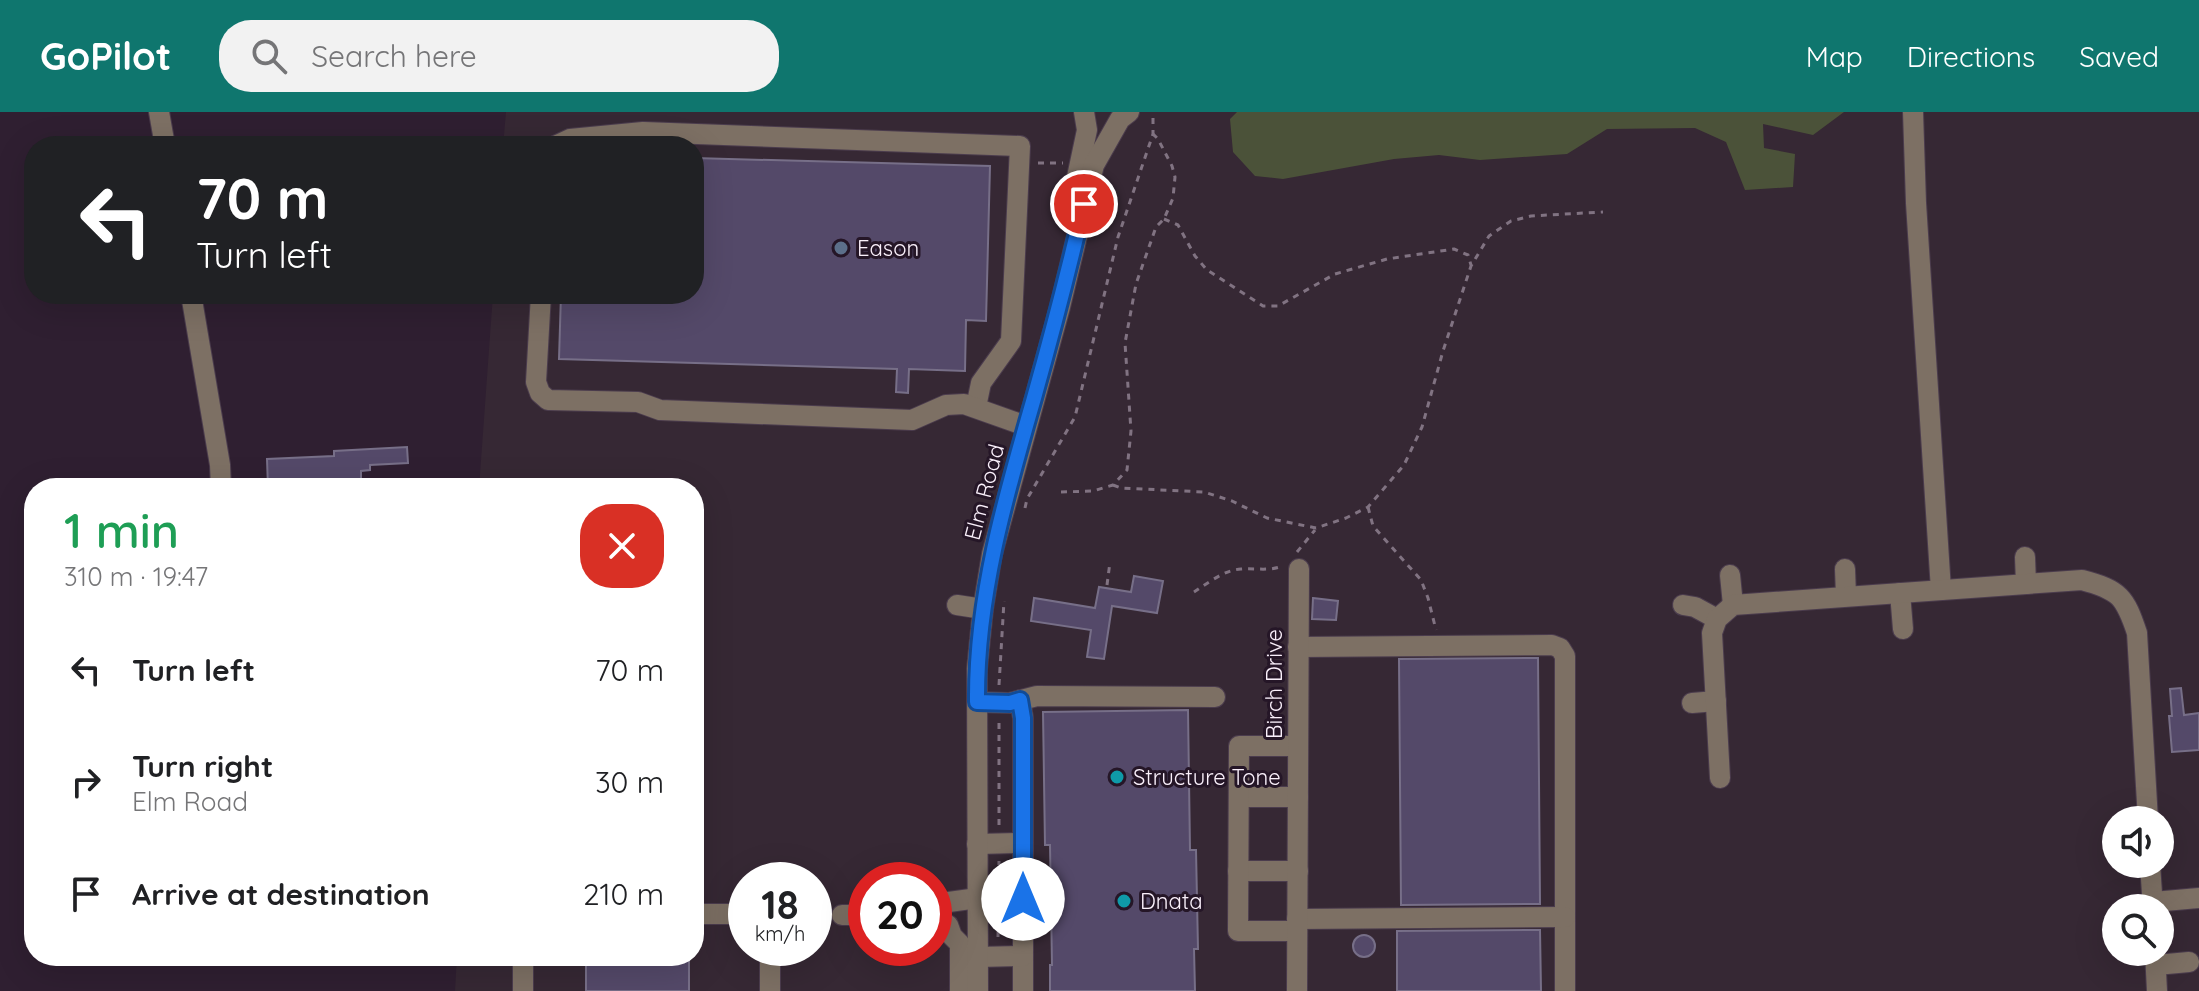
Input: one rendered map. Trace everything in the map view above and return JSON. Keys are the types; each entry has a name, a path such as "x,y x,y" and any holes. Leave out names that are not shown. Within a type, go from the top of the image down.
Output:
{"street":[{"path":"159,112 163,136"},
{"name":"Elm Road","path":"1084,112 1087,130 1077,177 1084,204"},
{"name":"Elm Road","path":"1094,165 1091,140 1096,112"},
{"path":"1913,112 1941,590"},
{"name":"Elm Road","path":"978,991 988,957 977,922 977,669 992,554 1060,307 1094,165 1123,114"},
{"path":"605,136 688,134 1020,146 1011,341 981,383 976,407"},
{"path":"193,304 221,478"},
{"path":"540,304 536,382 540,393 548,400 638,402 660,410 912,420 946,405 964,404 1026,426"},
{"path":"2025,557 2026,584"},
{"name":"Birch Drive","path":"1292,564 1298,647 1297,991"},
{"path":"1845,569 1846,596"},
{"path":"1730,575 1733,605"},
{"path":"1720,778 1712,633 1717,619 1733,605 2082,580 2107,587 2128,605 2137,633 2147,806"},
{"path":"1900,593 1903,629"},
{"path":"957,605 983,609"},
{"path":"1683,605 1695,607 1717,619"},
{"path":"1298,647 1552,645 1560,648 1565,656 1565,991"},
{"path":"977,702 1010,703 1037,696 1215,697"},
{"path":"1020,700 1023,718 1023,991"},
{"path":"1692,703 1716,701"},
{"path":"1298,746 1239,746 1238,931 1297,925 1565,917"},
{"path":"1239,797 1298,797"},
{"path":"977,844 1023,843"},
{"path":"1238,871 1298,871"},
{"path":"952,902 978,898"},
{"path":"2174,902 2199,898"},
{"path":"704,914 728,914"},
{"path":"842,915 848,915"},
{"path":"952,924 977,922"},
{"path":"952,936 960,944 960,991"},
{"path":"988,957 1023,956"},
{"path":"2174,961 2189,962"},
{"path":"523,966 523,991"},
{"path":"770,966 770,991"},
{"path":"2156,966 2157,991"}],"path":[{"path":"1024,512 1027,499 1075,417 1118,237 1153,134 1153,112"},
{"path":"1061,492 1093,491 1113,485 1127,470 1131,431 1125,343 1136,284 1156,227 1164,219 1173,198 1175,177 1153,134"},
{"path":"1019,163 1069,163"},
{"path":"1113,485 1130,489 1204,492 1267,518 1316,528 1368,507 1404,465 1422,427 1471,266 1489,236 1511,221 1531,216 1603,212"},
{"path":"1164,219 1178,225 1195,256 1207,270 1263,306 1278,306 1335,274 1387,259 1454,249 1468,255 1471,266"},
{"path":"1368,507 1373,526 1421,580 1438,641"},
{"path":"1194,592 1236,569 1271,570 1292,564 1316,528"},
{"path":"1107,585 1110,562"},
{"path":"988,957 999,843 999,703 1005,593"}],"shaded area":[{"path":"506,112 2199,112 2199,991 455,991 456,966 704,966 704,478 480,478 492,304 704,304 704,136 504,136"}],"green space":[{"path":"1237,112 1844,112 1813,135 1763,124 1764,148 1795,154 1793,187 1745,190 1726,142 1695,128 1607,129 1567,154 1480,160 1439,155 1394,159 1283,179 1255,176 1233,152 1230,119"}],"building":[{"name":"Eason","path":"704,158 990,166 986,321 966,320 965,371 909,369 908,393 896,392 897,369 559,359 561,304 704,304"},
{"path":"407,447 408,463 370,465 370,470 361,471 361,478 268,478 267,459 334,456 334,451"},
{"path":"1134,576 1163,581 1157,613 1112,606 1104,659 1087,657 1091,630 1031,621 1034,598 1095,608 1099,587 1131,592"},
{"path":"1313,598 1338,601 1336,620 1312,619"},
{"path":"1538,658 1540,904 1401,905 1399,659"},
{"path":"2181,688 2184,715 2199,713 2199,750 2172,752 2170,689"},
{"path":"1188,710 1190,850 1196,850 1198,949 1194,949 1195,991 1050,991 1050,845 1045,845 1043,712"},
{"path":"1540,930 1541,991 1397,991 1397,931"},
{"path":"1364,935 1372,938 1375,946 1372,954 1364,957 1356,954 1353,946 1356,938"},
{"path":"586,966 689,966 689,991 586,991"}],"place":[{"name":"Eason","path":"841,248"},
{"name":"Structure Tone","path":"1117,777"},
{"name":"Dnata","path":"1124,901"}],"route":[{"path":"1023,899 1023,718 1020,700 1010,703 977,702 979,637 992,554 1060,307 1084,204"}]}
